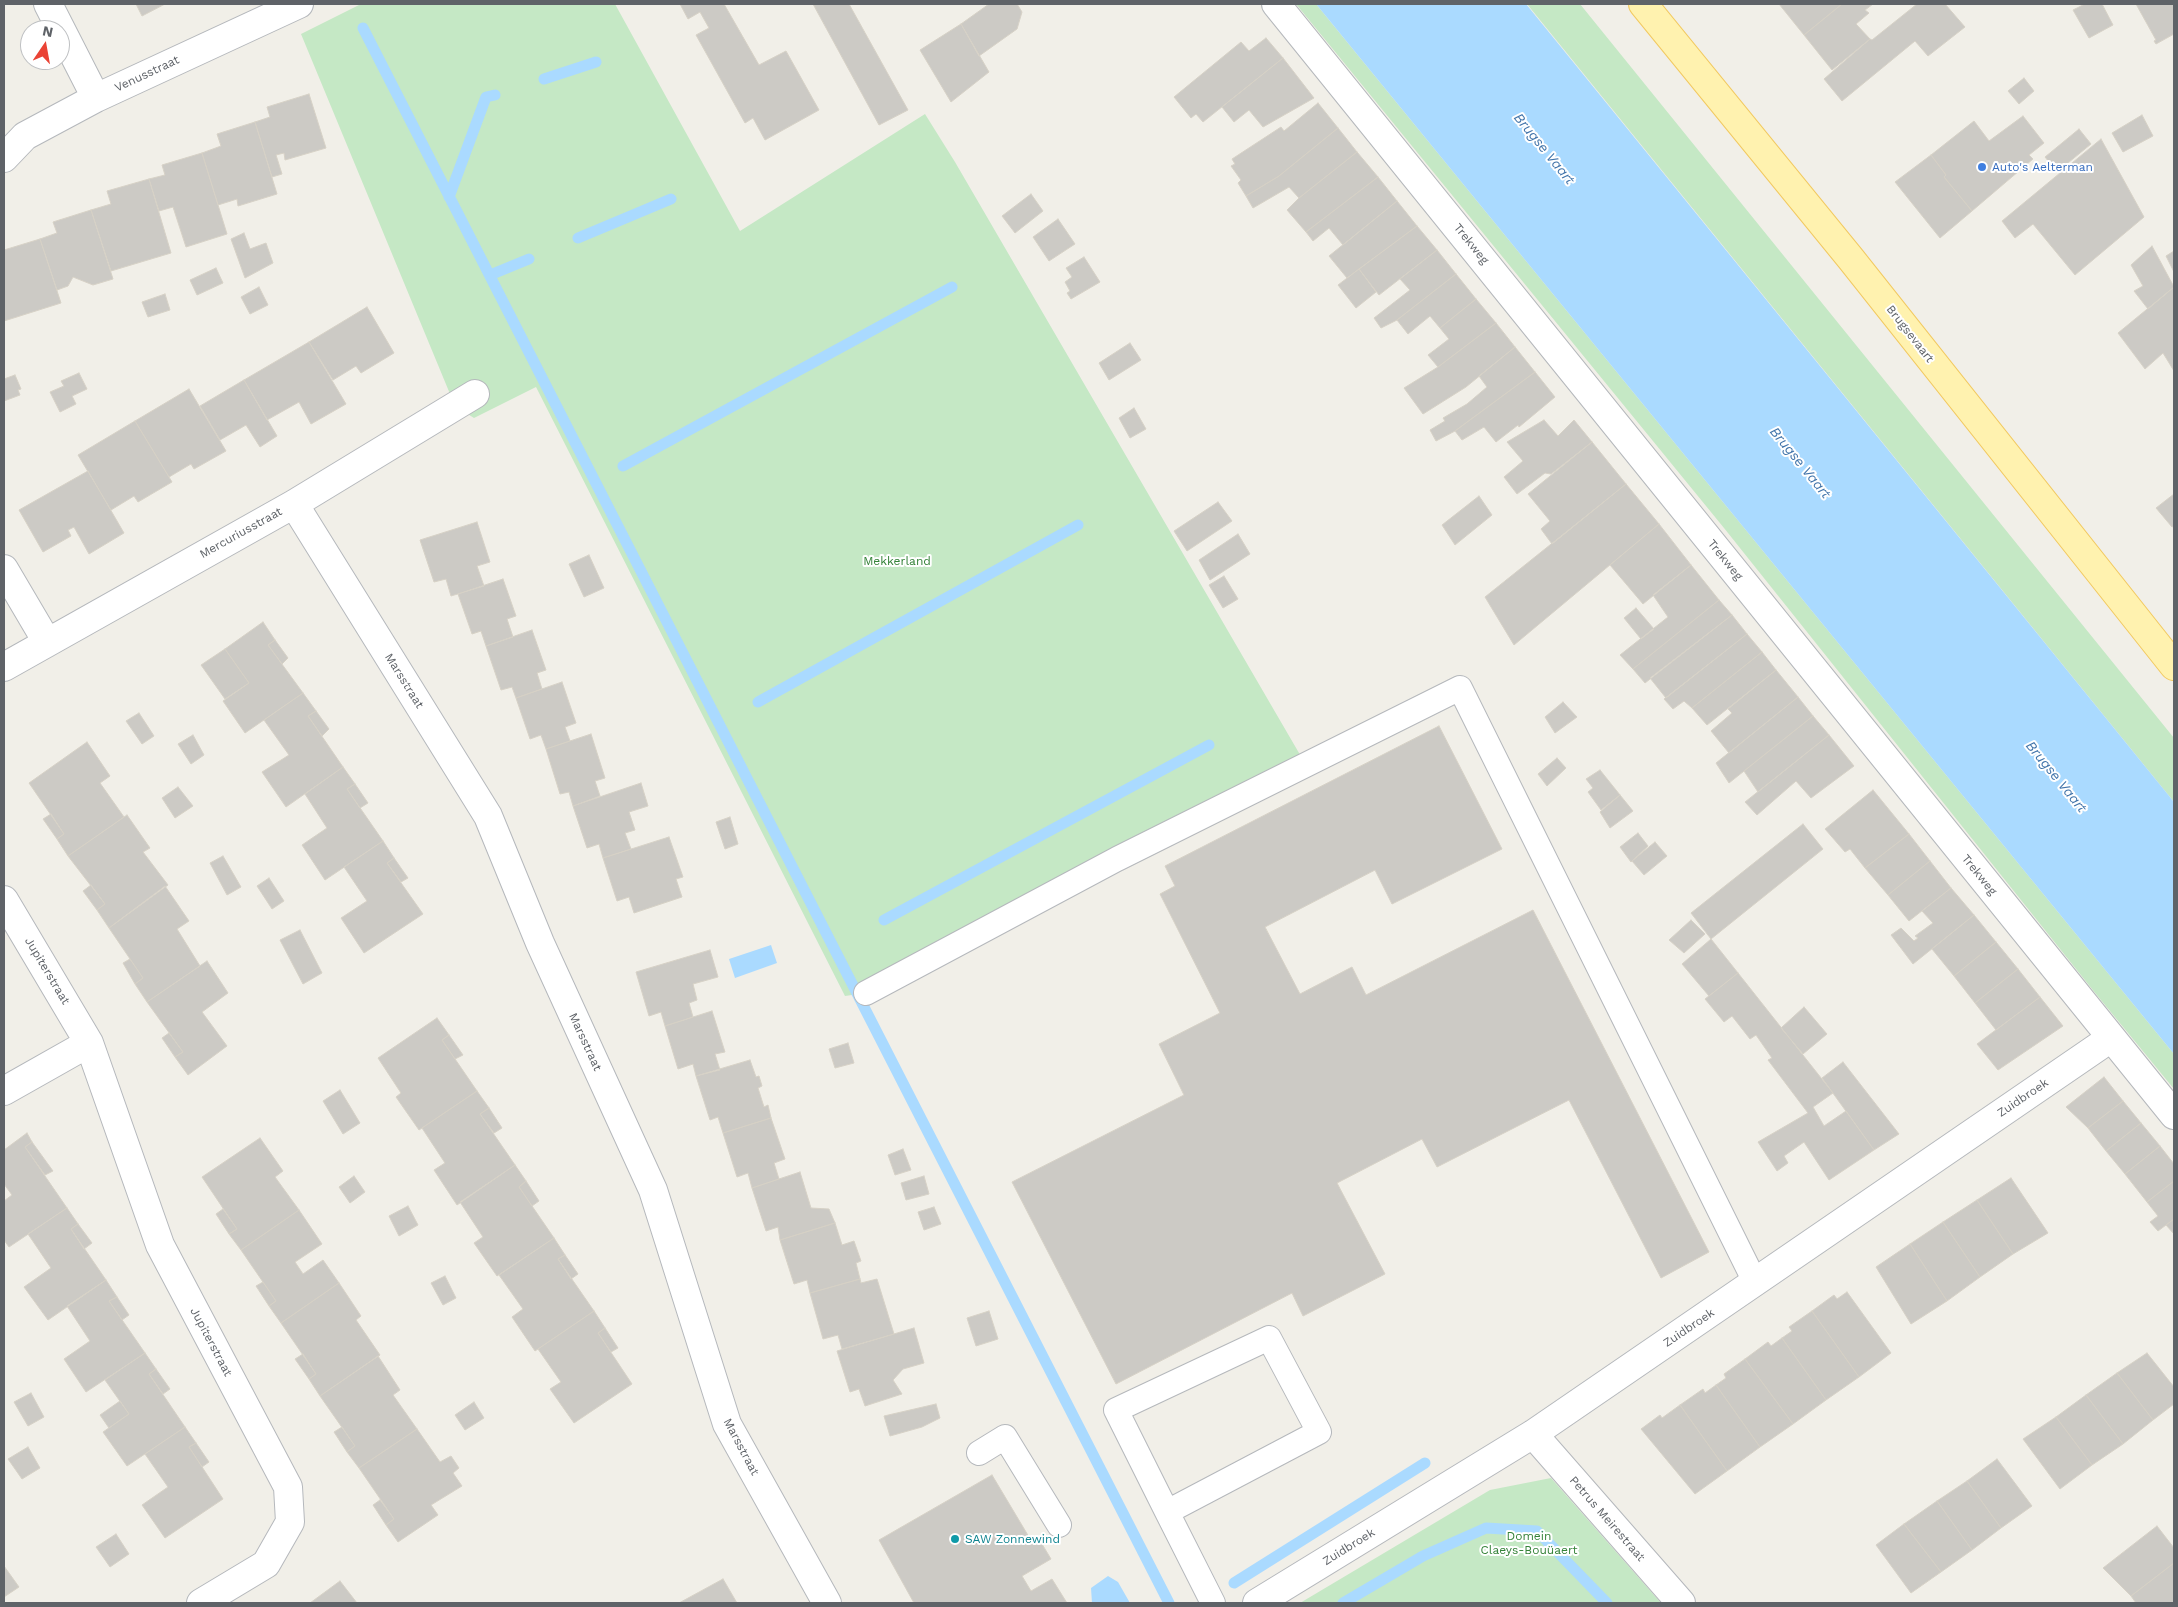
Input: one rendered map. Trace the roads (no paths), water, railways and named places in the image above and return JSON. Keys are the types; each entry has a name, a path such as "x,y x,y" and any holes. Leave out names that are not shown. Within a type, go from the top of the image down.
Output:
{"main road":[{"name":"Brugsevaart","path":"1643,4 1851,259 2174,666"}],"street":[{"path":"48,4 96,98"},
{"name":"Venusstraat","path":"4,158 25,136 96,98 299,4"},
{"name":"Trekweg","path":"1276,4 2174,1115"},
{"name":"Mercuriusstraat","path":"4,667 294,504 475,394"},
{"name":"Marsstraat","path":"294,504 488,816 540,943 653,1190 727,1424 827,1603"},
{"path":"4,568 47,642"},
{"name":"Jupiterstraat","path":"4,900 89,1043 160,1245 288,1487 290,1522 266,1564 201,1603"},
{"name":"Zuidbroek","path":"1258,1603 1533,1434 2111,1038"},
{"path":"4,1091 89,1043"},
{"name":"Petrus Meirestraat","path":"1533,1434 1681,1603"}],"lane":[{"path":"866,994 1117,859 1460,688 1755,1282"},
{"path":"1167,1512 1319,1432 1268,1338 1116,1410 1167,1512 1213,1603"},
{"path":"978,1453 1005,1437 1059,1525"}],"water":[{"name":"Brugse Vaart","path":"1316,4 1526,4 2174,802 2174,1054"},
{"path":"771,945 777,963 735,978 729,959"},
{"path":"1108,1576 1118,1582 1130,1603 1092,1603 1091,1588"}],"waterway":[{"path":"363,28 1169,1603"},
{"path":"544,79 596,62"},
{"path":"449,197 486,97 495,95"},
{"path":"578,238 671,199"},
{"path":"490,275 529,259"},
{"path":"623,466 952,287"},
{"path":"758,702 1078,525"},
{"path":"884,920 1209,745"},
{"path":"1234,1583 1425,1463"},
{"path":"1343,1603 1423,1556 1486,1528 1537,1531 1607,1603"}],"place":[{"name":"Auto's Aelterman","path":"1982,167"},
{"name":"SAW Zonnewind","path":"955,1539"}],"park label":[{"name":"Mekkerland","path":"897,561"},
{"name":"Domein Claeys-Bouüaert","path":"1529,1543"}]}
